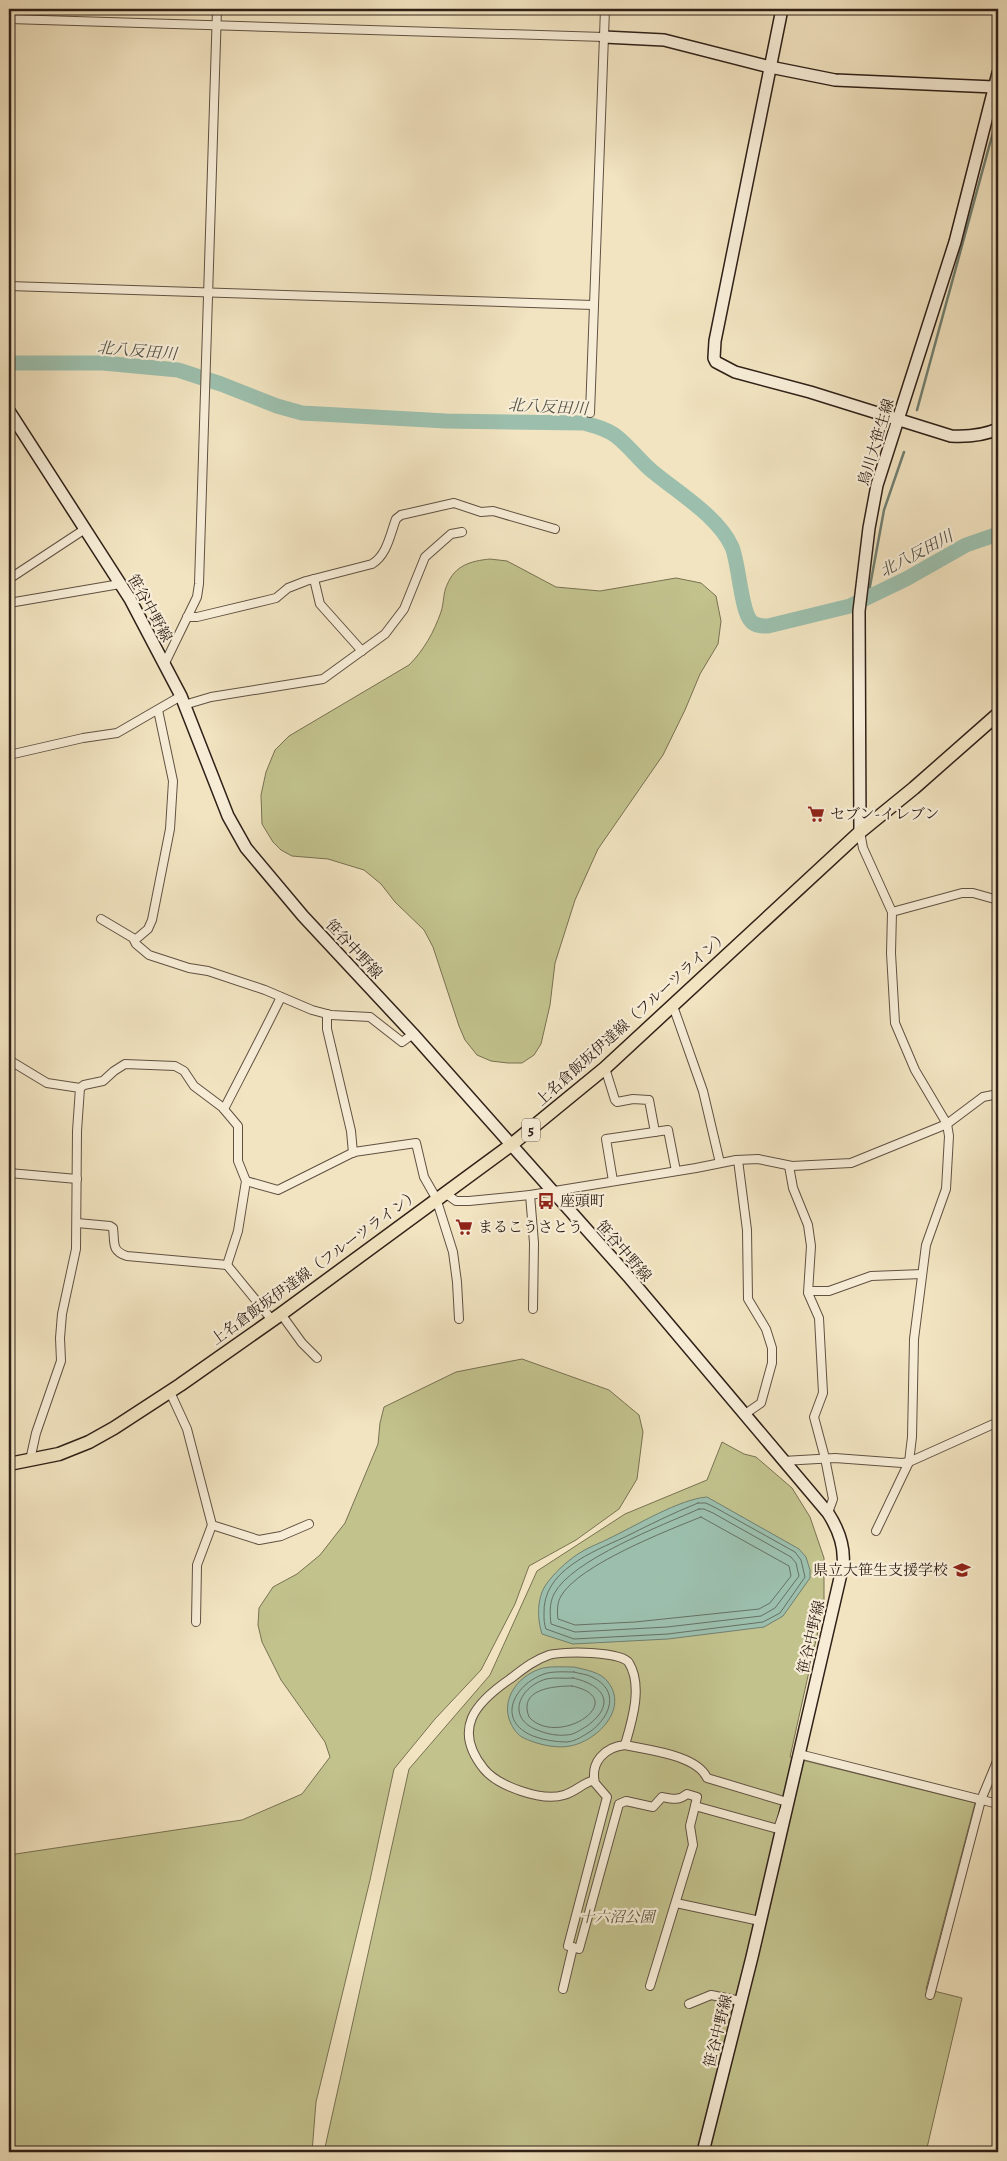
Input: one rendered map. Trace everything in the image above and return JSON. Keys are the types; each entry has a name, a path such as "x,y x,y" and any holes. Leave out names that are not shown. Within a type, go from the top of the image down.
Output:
{"main road":[{"name":"上名倉飯坂伊達線（フルーツライン）","path":"9,1464 58,1454 89,1442 114,1428 170,1392 277,1317 511,1145 605,1068 860,832 914,788 998,714"}],"street":[{"path":"164,665 197,597 199,584 217,9"},
{"path":"590,413 605,9"},
{"path":"782,9 716,341 714,358 716,362 726,369 951,436 983,435 998,429"},
{"path":"9,19 216,24 664,40 770,67 842,81 996,87"},
{"name":"鳥川大笹生線","path":"860,832 859,611 863,565 877,485 955,242 996,87 998,73"},
{"path":"9,286 593,305"},
{"name":"笹谷中野線","path":"9,411 120,584 164,665 183,701 228,816 246,848 303,916 413,1034 553,1192 828,1513 838,1531 844,1550 843,1566 760,1921 703,2152"},
{"path":"187,618 276,598 288,588 314,579 364,568 379,560 384,554 396,519 400,515 440,505 463,505 481,512 493,511 555,529"},
{"path":"9,579 85,530"},
{"path":"9,755 83,738 117,734 158,710 183,701 323,679 385,634 400,615 425,557 451,534 462,532"},
{"path":"314,579 320,604 362,651"},
{"path":"9,603 120,584"},
{"path":"135,940 148,930 152,920 170,829 173,781 158,710"},
{"path":"860,832 863,848 892,912 891,953 895,1023 915,1070 947,1124 949,1136 946,1188 926,1245 914,1339 910,1462 876,1531"},
{"path":"892,912 962,893 998,900"},
{"path":"101,920 135,940 149,955 189,968 208,971 312,1010 327,1014 370,1017 402,1042 413,1034"},
{"path":"224,1109 242,1070 274,1015 281,997"},
{"path":"673,1006 703,1090 720,1163"},
{"path":"327,1014 327,1029 350,1131 352,1153"},
{"path":"9,1060 47,1083 80,1088 84,1085 103,1081 114,1070 125,1064 175,1066 184,1071 194,1086 224,1109 239,1129 236,1137 238,1161 246,1181 238,1231 227,1265"},
{"path":"605,1068 617,1102 632,1099 649,1100 655,1132"},
{"path":"30,1460 36,1433 60,1361 62,1314 76,1249 80,1088"},
{"path":"441,1196 456,1201 470,1201 530,1195 738,1160 758,1159 789,1166 851,1163 947,1124 984,1098 998,1094"},
{"path":"613,1181 606,1140 655,1132 668,1130 676,1171"},
{"path":"246,1181 278,1190 352,1153 416,1143 424,1177 441,1196 453,1252 457,1282 458,1319"},
{"path":"738,1160 747,1230 748,1299 766,1329 772,1348 772,1363 761,1403 744,1414"},
{"path":"789,1166 793,1188 808,1225 812,1264 808,1291 819,1318 823,1393 814,1417 826,1458 834,1499 828,1513"},
{"path":"9,1173 77,1179"},
{"path":"530,1195 534,1243 533,1309"},
{"path":"77,1223 110,1226 113,1228 115,1249 127,1256 227,1265 318,1358"},
{"path":"808,1291 829,1291 871,1276 922,1274"},
{"path":"170,1392 187,1429 212,1525 197,1565 196,1622"},
{"path":"784,1461 826,1458 910,1462 998,1422"},
{"path":"212,1525 259,1540 281,1536 309,1524"},
{"path":"594,1780 566,1795 546,1796 528,1794 493,1778 475,1757 471,1745 470,1726 474,1710 489,1695 541,1658 551,1654 615,1655 625,1658 630,1664 636,1695 625,1744"},
{"path":"650,1986 693,1845 690,1826 697,1797 687,1794 680,1799 673,1800 662,1797 653,1807 626,1801 619,1804 579,1949 568,1946 607,1797 598,1788 594,1780 596,1765 602,1755 614,1747 625,1744 679,1758 699,1766 707,1778 787,1802 778,1829 695,1806"},
{"path":"799,1754 998,1804"},
{"path":"930,1995 981,1800 998,1759"},
{"path":"676,1903 760,1921"},
{"path":"563,1989 573,1947"},
{"path":"689,2004 710,1995 740,2001"}],"green space":[{"path":"490,559 507,561 556,587 600,591 676,578 701,583 716,596 721,621 718,644 700,674 663,755 598,849 575,900 555,963 550,1005 541,1044 534,1055 522,1063 491,1061 477,1055 465,1040 433,947 424,930 395,902 381,884 364,870 328,859 292,856 281,850 273,842 262,824 261,795 266,772 275,750 289,736 409,665 432,634 441,612 450,578 464,565"},
{"path":"522,1359 609,1390 639,1415 643,1432 637,1479 619,1509 576,1540 529,1566 515,1604 481,1670 435,1719 394,1769 370,1880 316,2102 312,2152 9,2152 9,1855 242,1820 302,1794 330,1757 325,1742 281,1680 262,1642 258,1625 259,1608 273,1587 297,1574 320,1555 345,1523 378,1444 384,1407 456,1372"},
{"name":"十六沼公園","path":"722,1442 744,1454 756,1457 792,1488 810,1517 824,1558 824,1604 790,1757 975,1803 926,1989 962,1998 926,2152 324,2152 409,1769 490,1675 537,1571 625,1514 707,1480"}],"water":[{"path":"707,1497 799,1549 806,1557 810,1578 783,1616 764,1627 668,1639 573,1644 542,1634 539,1622 539,1609 542,1591 552,1577 569,1561 586,1549 659,1513 684,1502"},
{"path":"574,1667 588,1670 605,1679 614,1692 615,1703 607,1722 590,1738 570,1746 546,1745 527,1740 520,1735 511,1724 508,1710 508,1702 515,1687 527,1675 543,1668"}],"waterway":[{"path":"917,410 998,114"},
{"name":"北八反田川","path":"9,363 103,363 178,370 221,384 277,406 302,413 446,421 584,423 601,428 621,440 652,471 707,515 726,536 732,547 737,564 745,608 753,623 759,625 768,626 850,606 906,579 966,545 998,534"},
{"path":"868,597 884,510 904,452"}],"place":[{"name":"セブン-イレブン","path":"816,814"},
{"name":"座頭町","path":"546,1201"},
{"name":"まるこうさとう","path":"464,1227"},
{"name":"県立大笹生支援学校","path":"962,1570"}]}
